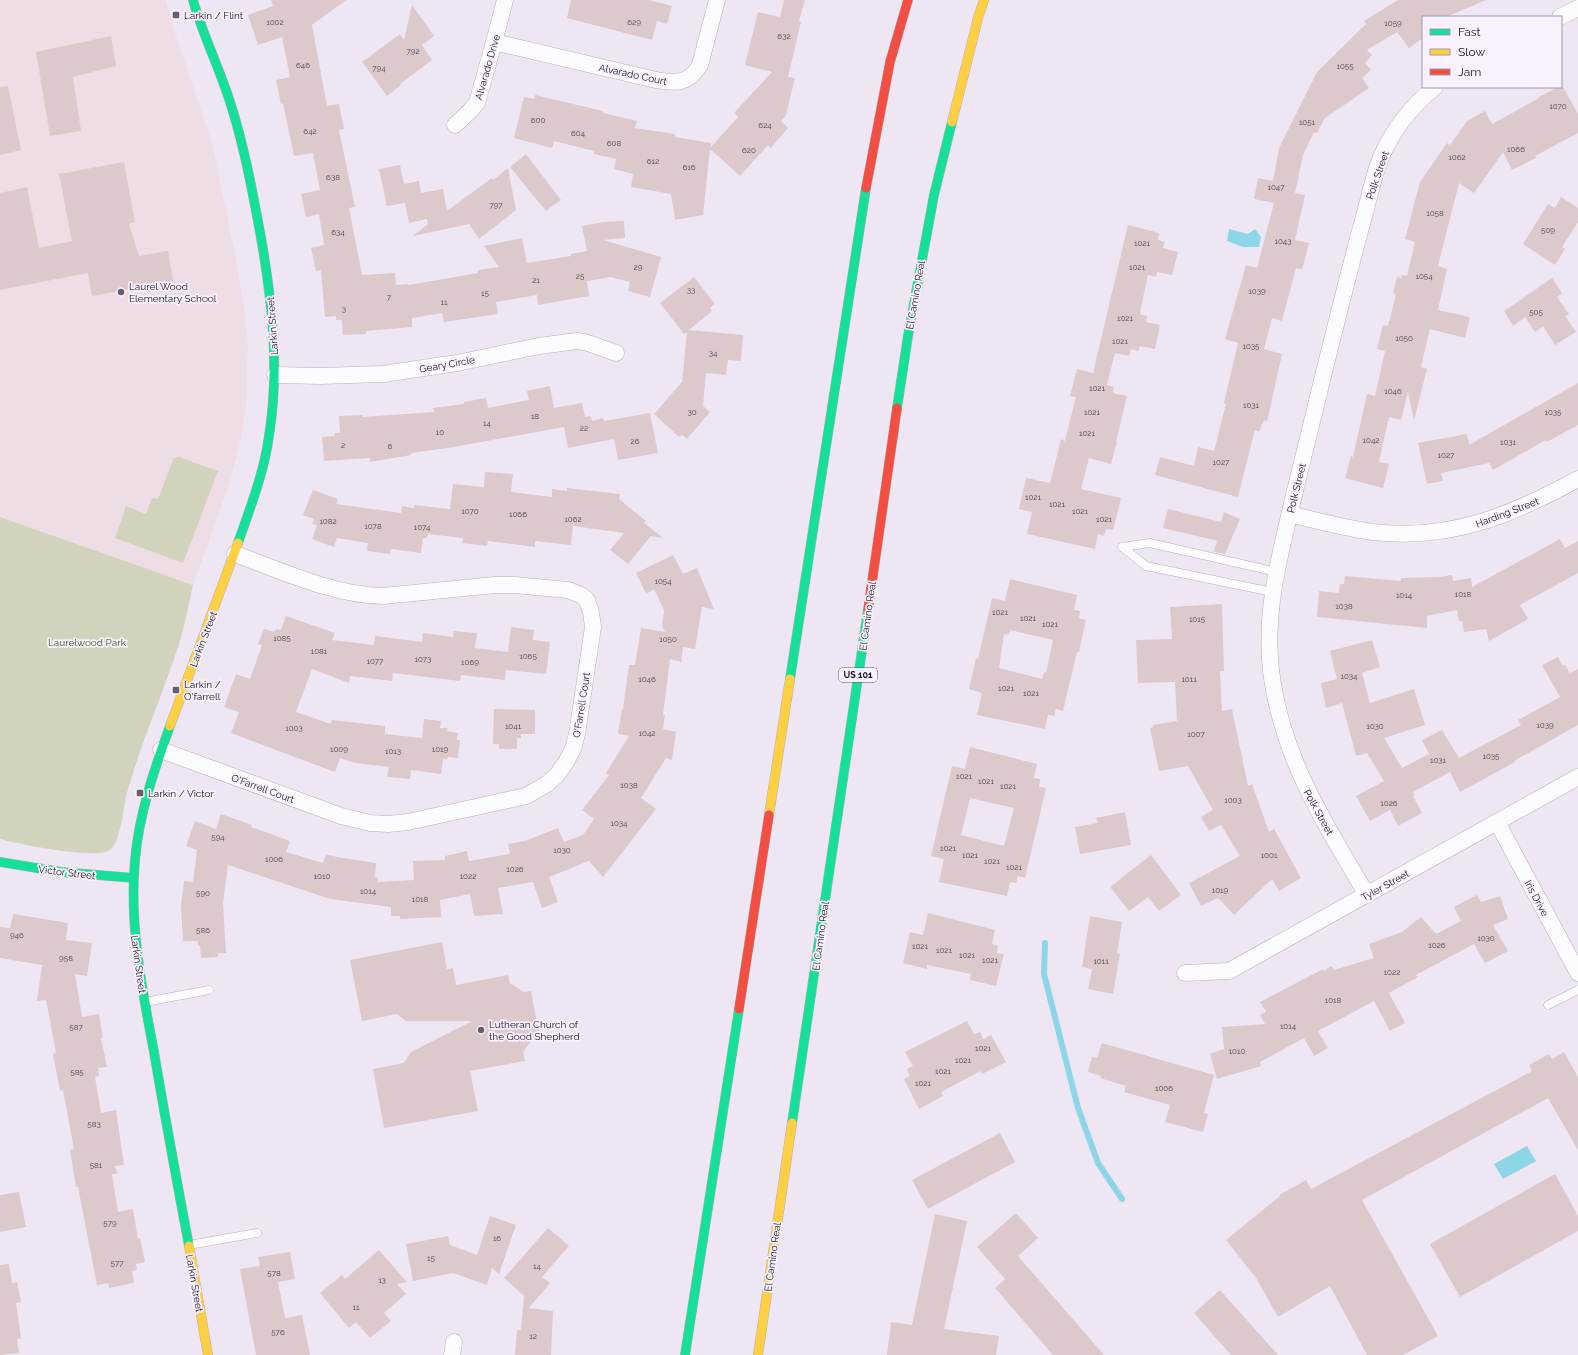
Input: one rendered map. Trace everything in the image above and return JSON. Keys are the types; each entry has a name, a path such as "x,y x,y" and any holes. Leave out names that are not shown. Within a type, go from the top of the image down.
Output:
{"main road":[{"name":"Larkin Street","path":"194,0 203,33 230,102 242,145 264,256 273,315 275,345 275,374 271,425 267,449 255,495 236,554 161,750 142,816 137,844 134,878 134,930 144,1002 208,1355"},
{"path":"685,1355 869,167 890,62 908,0"},
{"name":"El Camino Real","path":"758,1355 908,336 934,195 978,18 984,0"},
{"name":"Victor Street","path":"0,862 42,869 134,878"}],"street":[{"name":"Alvarado Drive","path":"455,125 477,103 504,0"},
{"name":"Alvarado Court","path":"494,42 656,80 677,82 690,77 700,66 717,0"},
{"path":"1562,16 1578,8"},
{"name":"Polk Street","path":"1367,896 1309,794 1288,746 1280,718 1270,668 1270,635 1273,592 1290,514 1355,247 1375,175 1382,155 1398,128 1415,105 1434,88"},
{"name":"Geary Circle","path":"275,374 352,375 391,373 457,363 539,346 577,341 585,342 616,353"},
{"name":"Harding Street","path":"1290,514 1336,526 1373,532 1406,533 1443,531 1473,525 1503,516 1578,479"},
{"name":"O'Farrell Court","path":"161,750 341,816 370,823 388,824 408,822 526,796 547,784 557,775 573,749 577,734 593,627 590,605 581,595 568,590 515,585 494,585 382,596 365,596 350,594 326,587 236,554"},
{"name":"Tyler Street","path":"1185,973 1229,971 1578,778"},
{"name":"Iris Drive","path":"1497,822 1578,973"}],"lane":[{"path":"1273,592 1146,566 1122,548 1150,543 1277,572"},
{"path":"144,1002 209,990"},
{"path":"1548,1005 1578,990"},
{"path":"189,1245 258,1233"}],"shaded area":[{"name":"Laurel Wood Elementary School","path":"0,0 166,0 175,33 212,143 233,244 244,306 248,344 246,406 239,447 230,482 193,585 0,517"}],"green space":[{"path":"179,457 218,471 183,563 115,538 126,506 146,514 152,498 158,499 174,458"},
{"name":"Laurelwood Park","path":"0,517 193,585 185,624 172,665 145,738 127,793 117,840 110,850 102,853 57,850 0,839"}],"water":[{"path":"1229,229 1248,234 1255,229 1261,237 1259,247 1243,247 1227,241"},
{"path":"1527,1146 1536,1161 1503,1179 1494,1164"}],"building":[{"path":"271,0 346,0 312,25 327,106 339,104 344,129 339,130 355,207 349,208 362,275 395,273 396,285 409,285 478,273 478,270 499,267 484,246 522,238 527,263 571,256 571,254 587,251 582,226 603,222 624,221 625,238 603,240 661,257 650,297 628,291 630,282 611,277 587,281 589,296 538,305 537,295 496,302 498,314 444,322 442,313 412,318 412,327 366,331 366,334 343,335 342,320 336,320 336,316 325,317 321,270 316,271 311,248 324,245 319,214 306,217 301,194 320,190 313,153 294,156 283,103 281,104 276,80 290,77 282,37 258,45 248,15 273,6"},
{"path":"571,0 649,0 672,6 667,24 657,21 652,40 567,18"},
{"path":"784,0 805,0 799,21 801,22 788,77 795,78 786,115 781,121 788,128 771,148 768,145 740,176 710,149 703,215 675,220 671,194 631,187 633,174 614,169 616,159 594,154 594,151 554,141 552,148 514,138 524,97 534,99 535,95 603,111 603,113 637,121 635,128 675,134 675,137 711,143 710,148 738,117 734,113 772,72 745,65 758,12 780,17"},
{"path":"1398,0 1486,0 1448,16 1422,16 1422,39 1409,48 1397,32 1367,50 1372,55 1365,63 1371,70 1362,78 1369,88 1325,118 1317,133 1314,132 1303,155 1295,193 1305,195 1295,240 1309,243 1302,270 1296,268 1282,321 1272,318 1264,349 1282,354 1267,422 1264,420 1259,432 1255,430 1238,497 1155,475 1160,457 1194,466 1198,447 1214,451 1226,404 1224,403 1238,343 1225,339 1246,265 1257,268 1274,203 1254,199 1258,178 1273,181 1279,148 1317,72 1366,24 1364,21"},
{"path":"412,5 434,36 422,45 432,60 400,84 401,85 387,96 362,62 400,34 404,40"},
{"path":"111,36 116,66 73,77 81,131 50,136 36,52"},
{"path":"1562,85 1578,114 1578,133 1535,156 1536,158 1512,170 1503,152 1474,193 1459,183 1438,266 1447,269 1438,310 1470,317 1465,338 1430,329 1421,367 1427,369 1414,421 1408,392 1401,420 1389,417 1379,462 1389,464 1383,488 1345,478 1351,456 1353,457 1367,394 1375,396 1385,351 1377,349 1383,325 1388,326 1396,294 1393,293 1397,277 1401,278 1402,275 1407,276 1415,242 1405,239 1420,182 1447,143 1450,145 1467,121 1485,111 1492,124 1556,88 1562,88"},
{"path":"8,86 21,150 0,155 0,87"},
{"path":"526,154 561,200 546,211 510,167"},
{"path":"124,162 135,222 129,224 139,256 168,251 173,281 92,296 88,273 0,290 0,193 27,187 39,248 72,241 59,174"},
{"path":"400,165 404,184 419,181 421,193 443,189 447,211 508,168 516,210 479,239 469,224 413,236 428,224 427,219 409,223 405,203 387,206 379,169"},
{"path":"1561,197 1578,208 1578,222 1562,247 1565,249 1555,265 1523,244 1548,204 1555,208"},
{"path":"1128,225 1159,233 1158,240 1165,242 1163,248 1178,252 1172,275 1157,272 1156,277 1148,275 1140,314 1147,316 1146,322 1160,325 1155,349 1140,346 1138,351 1131,349 1129,356 1115,353 1107,385 1114,387 1113,393 1127,396 1117,442 1111,464 1089,458 1081,489 1121,498 1113,530 1106,529 1104,536 1098,534 1095,549 1027,534 1032,512 1019,509 1026,478 1050,483 1061,439 1065,441 1076,397 1070,396 1077,369 1093,373"},
{"path":"694,277 715,304 710,308 712,311 689,330 743,335 741,361 728,360 726,375 706,373 703,406 710,412 687,439 682,435 679,437 654,414 682,382 687,332 684,334 660,303"},
{"path":"1552,278 1562,293 1557,297 1569,314 1565,316 1576,332 1555,345 1543,326 1535,332 1525,317 1513,326 1504,311"},
{"path":"1578,383 1578,425 1547,442 1546,440 1493,470 1489,463 1441,473 1443,481 1427,484 1418,443 1467,434 1469,445"},
{"path":"550,386 554,408 582,403 585,417 591,416 592,421 603,418 604,421 650,413 658,453 618,460 614,439 568,448 564,427 448,448 411,453 411,455 370,462 370,458 324,461 322,437 335,436 335,433 340,433 339,416 362,415 362,417 434,412 433,408 464,404 464,402 486,398 488,408 529,400 527,391"},
{"path":"485,472 513,474 511,492 552,497 552,489 567,491 567,488 620,494 619,499 646,521 644,523 663,538 651,536 628,564 610,550 624,533 573,526 571,545 535,541 535,547 488,541 487,546 462,543 463,538 428,534 427,538 423,538 421,553 391,549 390,554 367,551 368,543 337,538 334,547 312,539 317,525 312,524 314,519 303,515 313,490 338,499 336,504 401,513 402,506 414,508 414,505 450,509 453,484 484,487"},
{"path":"1168,509 1221,522 1224,512 1240,519 1225,554 1214,552 1217,541 1163,528"},
{"path":"1560,539 1565,548 1578,541 1578,573 1520,605 1528,619 1489,641 1486,629 1464,632 1462,621 1459,621 1457,610 1427,616 1427,628 1317,617 1319,591 1339,593 1340,584 1344,584 1345,576 1401,581 1401,578 1439,577 1452,575 1453,581 1471,578 1472,587"},
{"path":"673,555 683,574 697,568 714,609 702,607 695,649 683,647 681,663 670,659 663,715 665,715 663,729 676,732 672,760 666,758 641,798 656,809 603,877 589,861 549,877 558,902 542,908 533,882 498,888 503,914 474,916 470,894 440,900 441,917 400,919 400,916 391,916 391,907 330,899 228,865 223,903 226,953 218,953 218,957 201,958 198,941 183,941 181,906 184,881 193,882 197,850 186,846 195,821 216,829 221,814 290,841 286,852 323,863 326,854 376,863 375,877 378,878 378,882 414,880 413,861 445,860 445,856 467,851 469,861 510,854 508,844 525,841 558,828 564,842 583,835 594,819 582,810 609,775 606,773 629,736 618,734 629,665 635,665 641,628 665,632 662,626 664,610 654,589 646,594 636,573"},
{"path":"1010,579 1077,595 1074,610 1080,611 1079,618 1086,620 1063,711 1056,709 1054,716 1048,715 1045,729 977,715 982,693 969,689 976,658 978,659 992,598 1005,601","holes":["1010,630 1053,640 1046,673 1044,672 1042,679 999,668 1004,634 1009,635"]},
{"path":"1222,604 1224,671 1220,671 1222,711 1232,709 1248,786 1252,784 1269,832 1274,829 1301,878 1279,891 1272,879 1234,915 1218,898 1201,906 1189,883 1240,856 1221,825 1209,831 1201,817 1213,810 1188,766 1159,771 1150,728 1153,727 1153,725 1177,721 1175,682 1138,683 1136,640 1172,639 1170,607"},
{"path":"286,616 335,633 332,640 374,645 375,636 422,642 423,633 453,637 454,631 477,633 475,648 508,652 511,627 534,630 533,640 550,642 546,674 506,670 505,680 461,675 460,681 393,673 392,681 350,676 349,683 312,669 296,712 331,724 332,720 385,726 385,734 422,738 424,719 441,721 440,728 448,728 447,731 458,733 457,740 460,740 458,758 448,757 447,759 443,759 441,774 411,770 410,779 387,777 389,767 355,763 340,758 335,772 231,733 239,712 224,707 236,674 250,679 262,645 258,644 264,629 274,632 276,629 281,630"},
{"path":"1372,640 1380,667 1362,673 1370,703 1414,689 1425,725 1384,738 1402,768 1429,754 1422,740 1442,730 1459,758 1521,725 1518,720 1560,697 1542,665 1558,657 1563,666 1565,665 1570,673 1578,669 1578,725 1460,792 1450,772 1413,792 1415,795 1413,796 1422,813 1398,826 1390,810 1370,821 1356,796 1384,781 1367,753 1356,756 1342,703 1326,708 1321,683 1337,679 1330,651"},
{"path":"494,709 535,710 535,734 521,734 521,738 517,738 517,749 499,749 499,744 493,744"},
{"path":"970,747 1037,764 1034,778 1040,779 1039,787 1046,788 1025,878 1018,876 1016,883 1010,882 1007,896 939,882 944,859 931,856 952,766 965,769","holes":["970,798 1014,808 1004,846 961,835"]},
{"path":"1125,812 1131,845 1080,854 1075,827 1098,823 1096,818"},
{"path":"1151,855 1181,895 1159,911 1148,897 1129,911 1110,887"},
{"path":"1477,895 1481,902 1500,896 1508,919 1493,925 1508,951 1485,963 1474,944 1416,975 1418,977 1389,993 1405,1023 1390,1031 1374,1001 1318,1031 1328,1048 1314,1056 1304,1038 1260,1062 1261,1066 1217,1079 1210,1054 1224,1049 1222,1027 1265,1024 1260,1015 1266,1012 1260,1002 1323,969 1323,971 1332,966 1334,970 1374,958 1369,944 1402,932 1421,917 1436,934 1461,921 1454,907"},
{"path":"928,913 995,930 992,944 998,946 997,953 1004,954 996,986 970,980 971,974 927,965 927,969 903,963 910,932 923,935"},
{"path":"13,914 68,923 66,940 92,943 87,976 75,974 82,1017 99,1014 103,1038 101,1038 107,1067 98,1068 99,1076 95,1077 101,1113 116,1110 124,1165 115,1166 117,1174 112,1174 118,1212 133,1209 138,1239 140,1238 145,1262 136,1264 137,1270 132,1271 134,1283 109,1288 108,1283 97,1285 78,1187 76,1187 70,1150 74,1149 63,1090 60,1091 53,1054 56,1053 46,1000 37,1001 42,965 0,958 0,927 10,928"},
{"path":"1090,916 1122,922 1117,953 1120,954 1113,994 1088,989 1092,969 1082,967"},
{"name":"Lutheran Church of the Good Shepherd","path":"442,942 447,969 453,968 456,985 508,975 510,983 524,992 531,991 540,1039 532,1040 523,1052 525,1061 470,1071 478,1111 384,1128 373,1069 404,1063 411,1052 472,1021 406,1021 397,1014 362,1021 350,960"},
{"path":"967,1021 974,1034 980,1032 983,1039 991,1035 1006,1062 982,1074 981,1071 941,1092 943,1096 919,1109 904,1079 910,1076 907,1069 913,1066 905,1052"},
{"path":"1102,1043 1214,1075 1204,1113 1208,1114 1203,1132 1165,1122 1170,1105 1124,1092 1126,1086 1100,1078 1101,1076 1088,1072 1092,1057 1097,1058"},
{"path":"1564,1052 1578,1077 1578,1150 1548,1098 1362,1200 1438,1336 1403,1355 1367,1355 1330,1286 1278,1317 1256,1278 1226,1240 1280,1196 1279,1195 1306,1180 1311,1189 1532,1071 1529,1065 1549,1054 1552,1059"},
{"path":"1000,1133 1015,1162 928,1209 912,1180"},
{"path":"1555,1174 1578,1216 1578,1231 1460,1297 1430,1244"},
{"path":"19,1192 26,1227 0,1232 0,1195"},
{"path":"1016,1213 1038,1238 1018,1256 1104,1355 1053,1355 995,1288 1005,1279 977,1247"},
{"path":"935,1214 967,1221 944,1329 999,1336 996,1355 887,1355 891,1322 912,1325"},
{"path":"490,1216 516,1225 499,1274 492,1268 487,1285 453,1273 413,1281 406,1244 448,1236 450,1245 477,1255"},
{"path":"548,1228 569,1246 542,1277 550,1283 529,1308 553,1311 551,1355 515,1355 517,1330 521,1330 524,1296 504,1278"},
{"path":"379,1250 407,1282 397,1284 406,1294 384,1313 391,1321 370,1338 356,1322 349,1328 320,1293 342,1275 345,1279"},
{"path":"290,1252 295,1279 278,1282 285,1318 302,1315 310,1355 256,1355 240,1269 260,1266 258,1257"},
{"path":"9,1264 12,1283 17,1282 21,1302 16,1303 21,1338 17,1339 19,1353 0,1355 0,1265"},
{"path":"1220,1290 1278,1355 1231,1355 1194,1313"}],"waterway":[{"path":"1045,943 1044,974 1078,1108 1098,1163 1122,1199"}],"traffic: fast":[{"path":"193,0 236,120 251,184 260,232 271,308 274,384 269,436 260,477 238,543"},
{"path":"897,408 908,336 934,195 952,122"},
{"path":"790,679 866,188"},
{"path":"792,1123 868,610"},
{"path":"170,726 153,776 140,826 135,860 134,909 135,933 141,981 189,1246"},
{"path":"0,862 61,872 134,878"},
{"path":"685,1355 739,1009"}],"traffic: slow":[{"path":"952,122 978,18 984,0"},
{"path":"170,726 238,543"},
{"path":"769,815 790,679"},
{"path":"758,1355 792,1123"},
{"path":"189,1246 208,1355"}],"traffic: jam":[{"path":"866,188 890,62 908,0"},
{"path":"868,610 897,408"},
{"path":"739,1009 769,815"}],"place":[{"name":"Larkin / Flint","path":"176,15"},
{"name":"Laurel Wood Elementary School","path":"121,292"},
{"name":"Larkin / O'farrell","path":"176,690"},
{"name":"Larkin / Victor","path":"140,793"},
{"name":"Lutheran Church of the Good Shepherd","path":"481,1030"}]}
